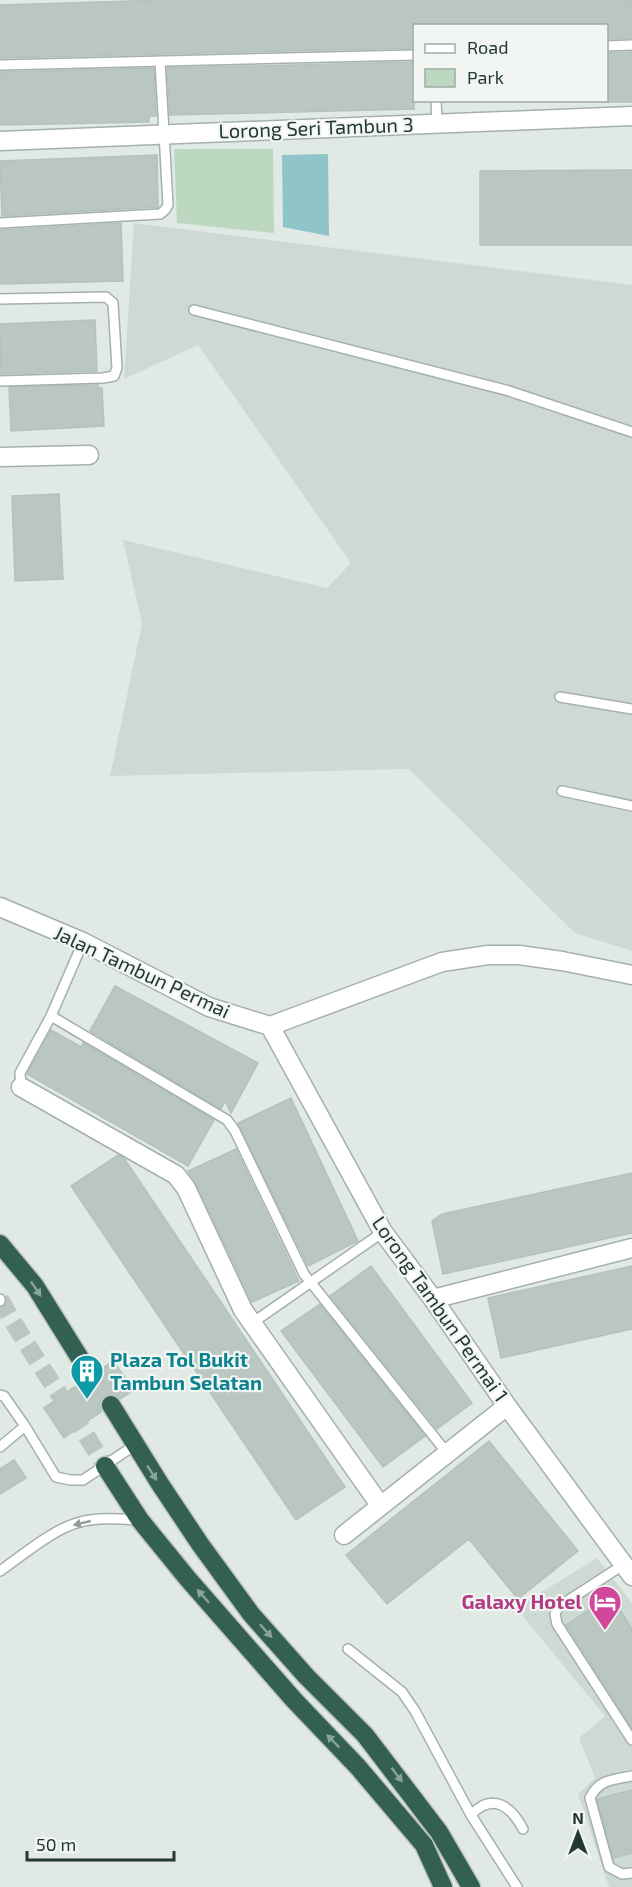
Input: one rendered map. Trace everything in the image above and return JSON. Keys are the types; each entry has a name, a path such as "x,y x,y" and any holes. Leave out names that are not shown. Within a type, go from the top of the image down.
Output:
{"highway":[{"path":"0,1244 35,1286 91,1376"},
{"path":"111,1405 135,1446 200,1544 251,1614 306,1676 365,1735 439,1832 471,1887"},
{"path":"105,1466 140,1520 188,1579 294,1700 358,1767 424,1845 443,1887"}],"street":[{"name":"Lorong Seri Tambun 3","path":"0,141 632,116"},
{"path":"0,457 89,455"},
{"name":"Jalan Tambun Permai","path":"0,907 83,942 208,1007 270,1026"},
{"path":"270,1026 442,962 488,955 519,955 632,975"},
{"name":"Lorong Tambun Permai 1","path":"270,1026 383,1232 628,1570"},
{"path":"21,1088 176,1175 186,1188 243,1310 380,1505"},
{"path":"433,1299 632,1248"},
{"path":"344,1535 507,1406"}],"lane":[{"path":"608,46 632,45"},
{"path":"0,65 413,55"},
{"path":"0,223 160,214 165,210 168,205 160,61"},
{"path":"436,102 437,124"},
{"path":"0,299 106,297 113,303 117,368 114,376 0,381"},
{"path":"194,310 509,391 632,432"},
{"path":"560,696 632,709"},
{"path":"562,791 632,806"},
{"path":"21,1088 20,1073 51,1016 83,942"},
{"path":"51,1016 227,1120 235,1131 303,1274 447,1453"},
{"path":"252,1323 383,1232"},
{"path":"0,1395 4,1396 25,1426 56,1476 70,1480 83,1480 135,1446"},
{"path":"0,1447 25,1426"},
{"path":"0,1571 60,1531 80,1522 110,1519 140,1520"},
{"path":"628,1570 558,1606 555,1614 557,1624 632,1740"},
{"path":"348,1649 402,1692 471,1815 517,1887"},
{"path":"632,1776 605,1782 594,1788 590,1798 609,1867 622,1874 632,1873"},
{"path":"471,1815 486,1804 506,1806 516,1815 523,1829"}],"shaded area":[{"path":"134,223 632,285 632,951 575,933 409,769 110,776 142,624 123,540 327,588 351,563 198,345 124,379"},
{"path":"597,1558 632,1603 632,1887 609,1887 578,1794 595,1778 579,1738 605,1716 516,1608"}],"green space":[{"path":"174,149 273,149 274,233 177,223"}],"water":[{"path":"328,154 329,236 283,227 282,155"}],"building":[{"path":"166,0 632,0 632,38 608,39 608,24 413,24 413,48 0,58 0,5"},
{"path":"632,52 632,102 608,102 608,53"},
{"path":"413,62 414,109 170,115 167,68"},
{"path":"154,68 156,116 149,116 149,122 0,125 0,72"},
{"path":"157,155 158,207 2,216 0,161"},
{"path":"632,170 632,245 480,245 480,171"},
{"path":"121,223 123,281 0,284 0,230"},
{"path":"95,320 97,371 1,374 0,324"},
{"path":"98,385 98,388 102,388 104,426 11,431 9,387"},
{"path":"59,494 63,579 15,581 12,496"},
{"path":"115,986 258,1063 231,1113 225,1101 221,1109 90,1031"},
{"path":"51,1030 81,1047 83,1043 214,1120 188,1166 27,1074"},
{"path":"291,1098 358,1241 308,1266 238,1123"},
{"path":"236,1149 299,1281 252,1302 196,1183 188,1171"},
{"path":"118,1155 124,1158 345,1487 296,1520 71,1186"},
{"path":"632,1173 632,1233 443,1274 432,1221 442,1214"},
{"path":"371,1266 472,1403 437,1429 330,1296"},
{"path":"632,1266 632,1329 501,1358 488,1298"},
{"path":"320,1304 425,1436 383,1467 281,1331"},
{"name":"Plaza Tol Bukit Tambun Selatan","path":"113,1361 134,1390 120,1399 111,1394 105,1396 100,1405 102,1411 64,1438 44,1408 82,1382 91,1387 97,1385 102,1376 100,1370"},
{"path":"489,1441 578,1551 518,1599 469,1539 387,1604 346,1555"},
{"path":"14,1460 26,1478 0,1494 0,1469"},
{"path":"611,1596 632,1629 632,1728 566,1625"},
{"path":"632,1790 632,1853 613,1858 597,1799"}],"tunnel":[{"path":"0,1299 105,1466"},
{"path":"91,1376 111,1405"}],"place":[{"name":"Plaza Tol Bukit Tambun Selatan","path":"87,1400"},
{"name":"Galaxy Hotel","path":"605,1631"}]}
